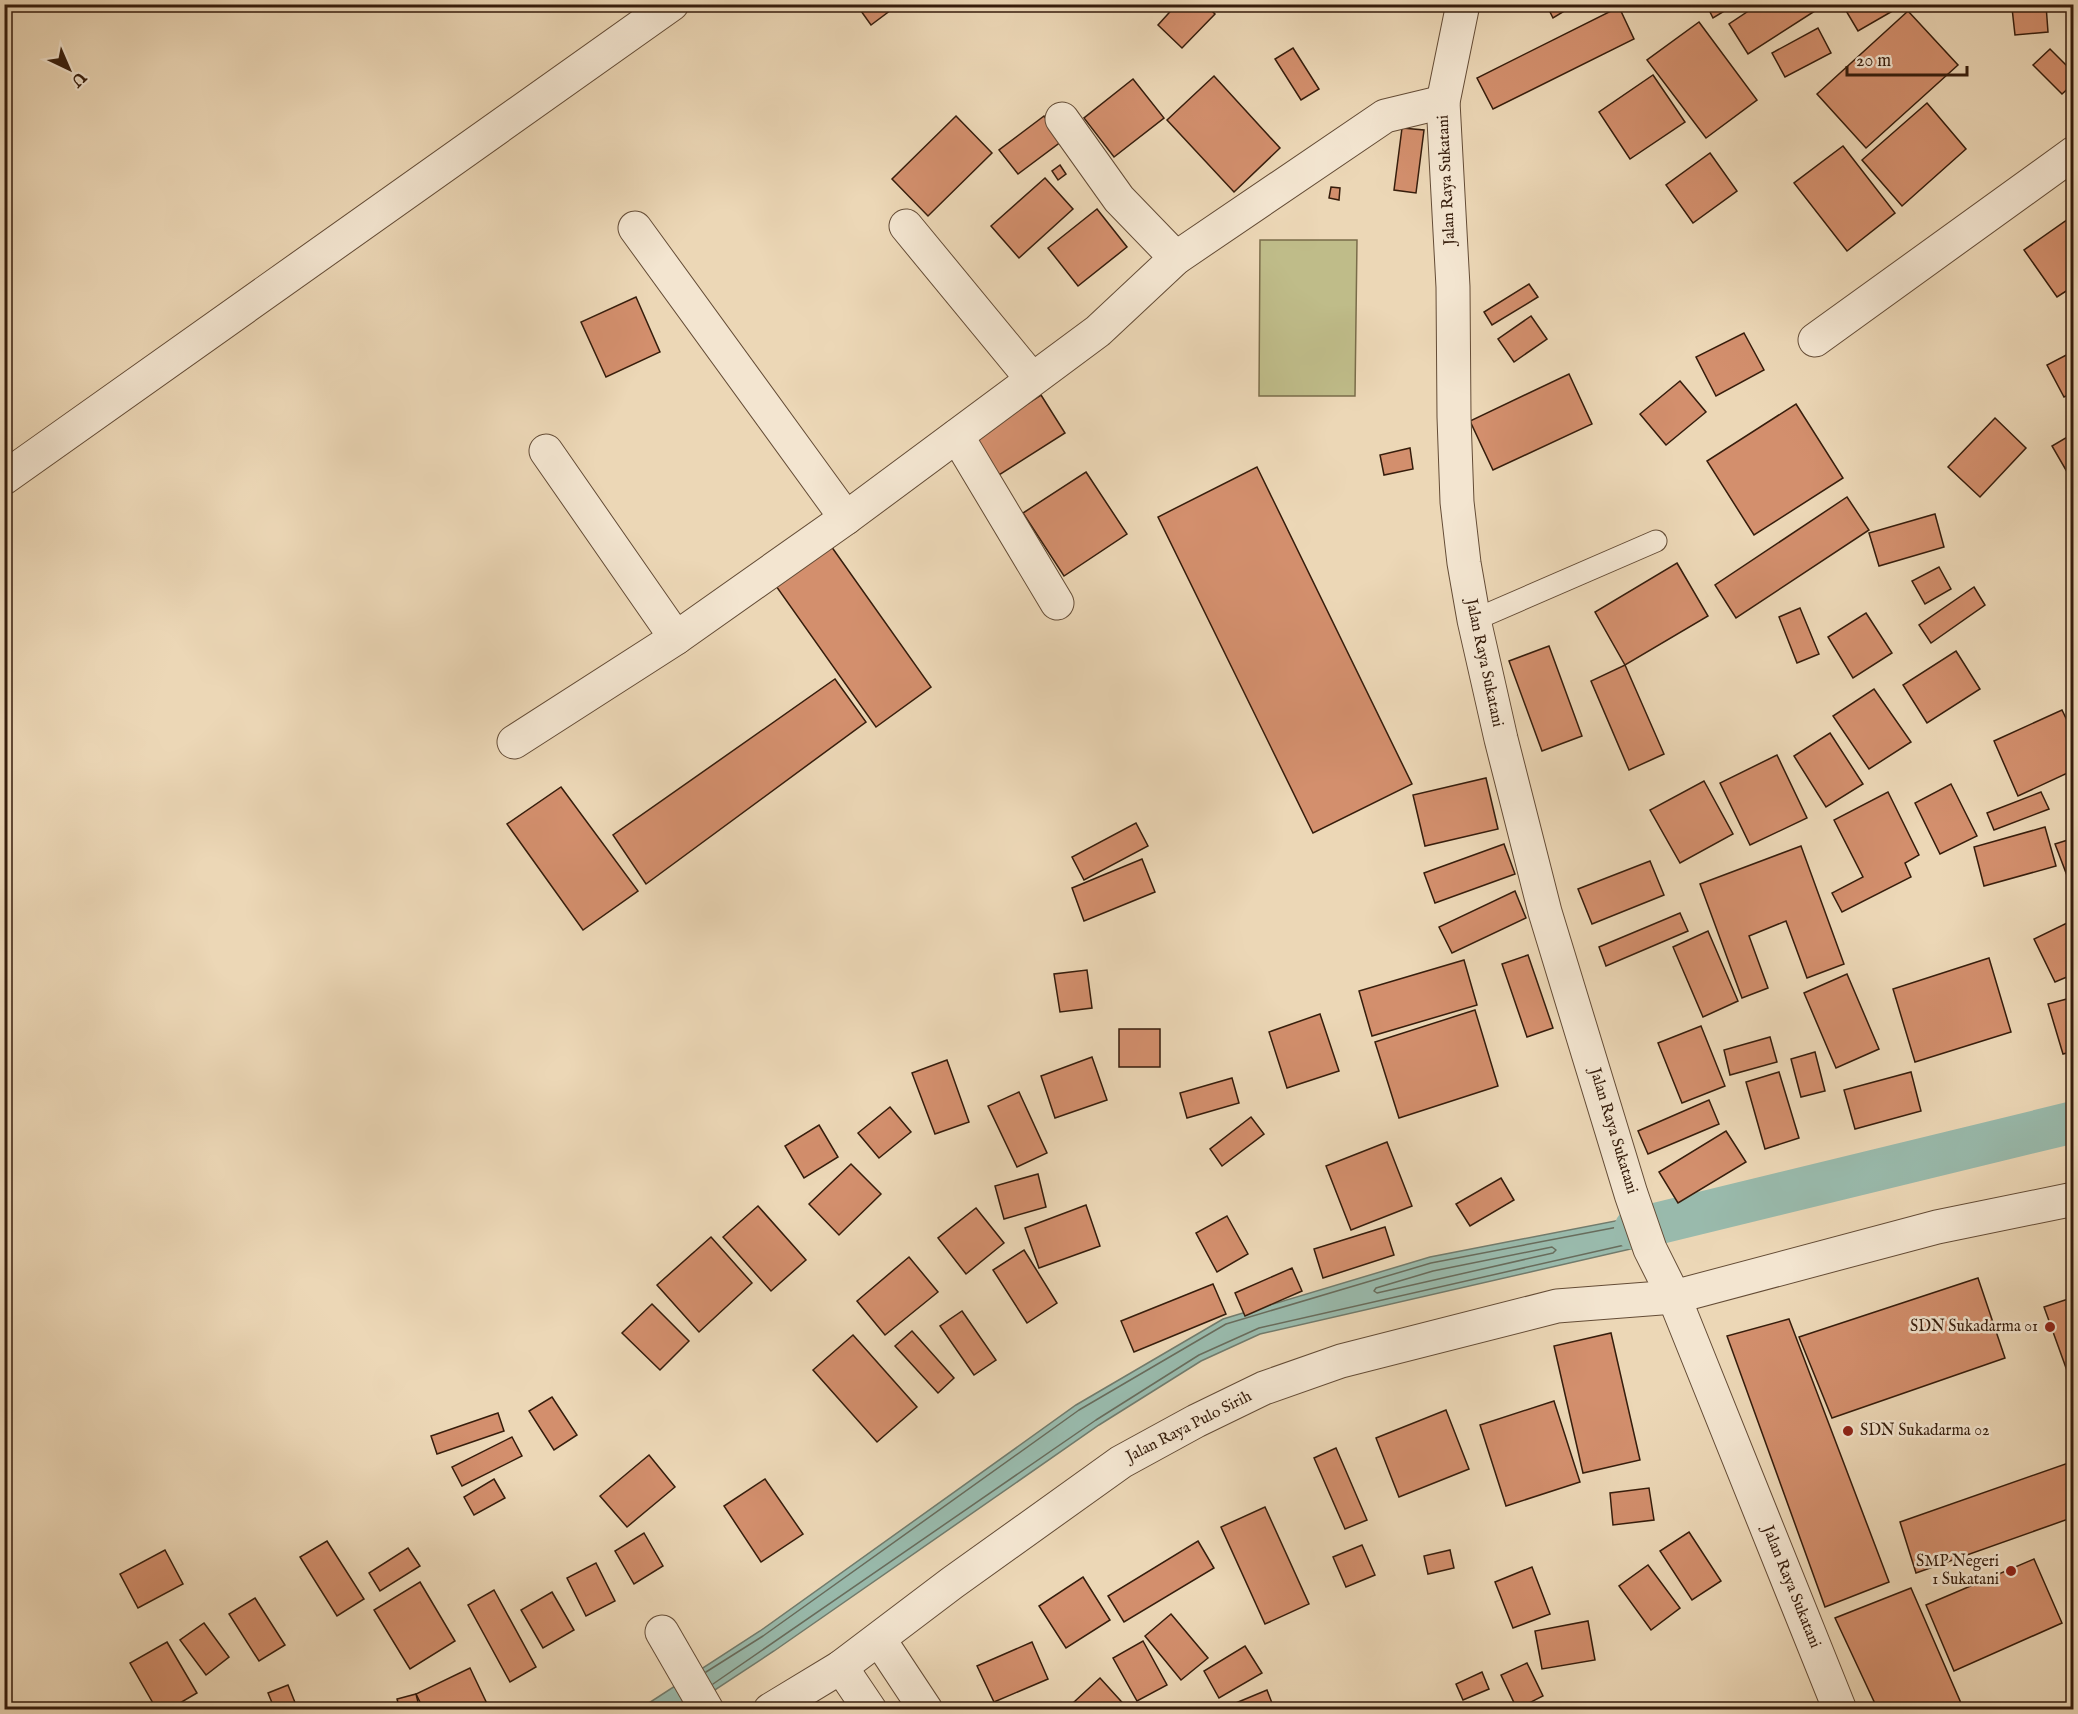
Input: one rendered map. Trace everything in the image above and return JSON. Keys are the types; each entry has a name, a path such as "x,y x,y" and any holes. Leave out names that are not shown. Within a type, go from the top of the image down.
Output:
{"street":[{"path":"4,478 672,4"},
{"name":"Jalan Raya Sukatani","path":"1463,4 1443,102 1453,287 1457,502 1474,620 1501,739 1545,912 1631,1194 1650,1249 1674,1297 1840,1710"},
{"path":"514,742 676,638 846,518 1098,331 1176,258 1385,116 1443,102"},
{"path":"1062,119 1119,199 1176,258"},
{"path":"1815,340 2073,153"},
{"path":"906,226 1032,379"},
{"path":"635,228 846,518"},
{"path":"957,436 1057,603"},
{"path":"546,452 676,638"},
{"path":"1674,1297 1937,1227 2073,1199"},
{"name":"Jalan Raya Pulo Sirih","path":"770,1710 841,1667 952,1582 1121,1462 1196,1421 1264,1388 1341,1361 1557,1306 1674,1297"},
{"path":"662,1632 707,1710"},
{"path":"879,1639 926,1710"},
{"path":"841,1667 870,1710"}],"lane":[{"path":"1474,620 1656,542"}],"shaded area":[{"path":"1260,240 1357,240 1355,396 1259,396"}],"water":[{"path":"1687,1207 1696,1234 1260,1334 1201,1361 1099,1425 774,1651 686,1709 638,1710 760,1631 1076,1405 1223,1319 1430,1257"}],"building":[{"path":"856,4 899,4 871,25"},
{"path":"1177,4 1205,4 1215,14 1182,48 1158,25"},
{"path":"1546,4 1576,4 1553,18"},
{"path":"1706,4 1736,4 1713,18"},
{"path":"1759,4 1814,4 1818,9 1748,54 1729,24"},
{"path":"1842,4 1903,4 1903,5 1858,31"},
{"path":"2046,5 2048,32 2015,35 2012,8"},
{"path":"1619,7 1634,39 1493,109 1477,78"},
{"path":"1908,11 1958,65 1866,148 1817,94"},
{"path":"1699,22 1757,100 1706,138 1647,60"},
{"path":"1818,28 1831,53 1785,77 1772,53"},
{"path":"1293,48 1319,89 1301,100 1275,59"},
{"path":"2050,49 2074,73 2074,83 2062,94 2033,65"},
{"path":"1653,75 1685,122 1630,159 1599,112"},
{"path":"1214,76 1280,148 1234,192 1167,120"},
{"path":"1133,79 1164,118 1114,157 1084,118"},
{"path":"1927,103 1966,149 1902,206 1862,160"},
{"path":"956,116 992,153 928,216 892,179"},
{"path":"1044,116 1062,141 1018,174 999,150"},
{"path":"1402,128 1424,130 1416,193 1394,190"},
{"path":"1843,146 1895,213 1847,251 1794,183"},
{"path":"1710,153 1737,191 1693,223 1666,185"},
{"path":"1060,165 1066,174 1058,180 1052,171"},
{"path":"1045,178 1073,209 1019,258 991,226"},
{"path":"1331,187 1340,188 1339,200 1329,198"},
{"path":"1097,209 1127,247 1078,286 1048,248"},
{"path":"2074,215 2074,286 2057,297 2024,250"},
{"path":"1529,284 1538,297 1492,325 1484,312"},
{"path":"636,297 660,352 606,377 581,322"},
{"path":"1531,316 1547,339 1514,362 1498,339"},
{"path":"1744,333 1764,370 1716,396 1696,357"},
{"path":"2074,351 2074,392 2064,397 2047,365"},
{"path":"1569,374 1592,424 1493,470 1470,421"},
{"path":"1680,381 1706,412 1666,445 1640,414"},
{"path":"1041,395 1065,433 999,475 975,438"},
{"path":"1796,404 1843,478 1754,535 1707,461"},
{"path":"1995,418 2026,448 1980,497 1948,467"},
{"path":"2074,433 2074,484 2052,446"},
{"path":"1410,448 1413,469 1384,475 1380,455"},
{"path":"1257,467 1412,784 1313,833 1158,517"},
{"path":"1086,472 1127,534 1064,576 1023,513"},
{"path":"1847,497 1869,530 1736,618 1715,585"},
{"path":"1935,514 1944,547 1879,566 1869,533"},
{"path":"831,546 931,687 876,727 776,586"},
{"path":"1677,563 1708,616 1625,665 1595,612"},
{"path":"1939,567 1951,589 1925,604 1912,581"},
{"path":"1974,587 1985,605 1931,643 1919,625"},
{"path":"1800,608 1819,654 1797,663 1779,617"},
{"path":"1866,613 1892,653 1853,678 1828,637"},
{"path":"1549,646 1582,736 1542,751 1509,661"},
{"path":"1956,651 1980,689 1927,723 1903,685"},
{"path":"1625,665 1664,754 1629,770 1591,681"},
{"path":"835,679 866,722 646,884 613,835"},
{"path":"1874,689 1911,742 1869,769 1833,716"},
{"path":"2062,710 2074,735 2074,770 2018,796 1994,741"},
{"path":"1830,733 1863,784 1826,807 1794,756"},
{"path":"1777,755 1807,818 1750,845 1720,783"},
{"path":"1486,778 1498,829 1425,846 1413,795"},
{"path":"1704,781 1733,834 1680,863 1650,810"},
{"path":"1951,784 1977,836 1940,854 1915,803"},
{"path":"561,787 638,891 583,930 507,824"},
{"path":"1888,792 1919,855 1905,863 1911,877 1842,912 1832,893 1863,877 1834,820"},
{"path":"2041,792 2049,809 1994,830 1987,813"},
{"path":"1136,823 1148,846 1084,880 1072,857"},
{"path":"2045,827 2056,866 1984,886 1974,847"},
{"path":"2074,838 2074,885 2071,886 2055,844"},
{"path":"1504,844 1515,874 1435,903 1424,873"},
{"path":"1801,846 1844,964 1807,978 1786,921 1749,936 1768,988 1742,998 1700,884"},
{"path":"1142,859 1155,892 1084,921 1072,888"},
{"path":"1650,861 1664,895 1592,924 1578,889"},
{"path":"1515,891 1526,918 1452,953 1439,927"},
{"path":"1680,913 1688,931 1606,966 1599,947"},
{"path":"2067,923 2074,936 2074,974 2055,982 2034,939"},
{"path":"1708,931 1738,1001 1703,1017 1673,947"},
{"path":"1528,955 1553,1028 1527,1037 1502,964"},
{"path":"1989,958 2011,1032 1915,1062 1893,989"},
{"path":"1464,960 1477,1005 1372,1036 1359,991"},
{"path":"1087,970 1092,1008 1060,1012 1054,974"},
{"path":"1847,974 1879,1049 1836,1068 1804,993"},
{"path":"2074,997 2074,1051 2063,1054 2048,1004"},
{"path":"1475,1010 1498,1086 1399,1118 1375,1042"},
{"path":"1320,1014 1339,1071 1287,1088 1269,1032"},
{"path":"1701,1026 1725,1086 1682,1103 1658,1043"},
{"path":"1119,1029 1160,1029 1160,1067 1119,1067"},
{"path":"1770,1037 1777,1062 1730,1075 1724,1050"},
{"path":"1815,1052 1825,1091 1801,1097 1791,1059"},
{"path":"1092,1057 1107,1100 1055,1118 1041,1076"},
{"path":"947,1060 969,1122 935,1134 912,1073"},
{"path":"1779,1072 1799,1138 1765,1149 1746,1082"},
{"path":"1911,1072 1921,1111 1855,1129 1844,1090"},
{"path":"1232,1078 1239,1103 1187,1118 1180,1093"},
{"path":"1019,1092 1047,1153 1017,1167 988,1106"},
{"path":"1709,1100 1719,1124 1648,1154 1638,1131"},
{"path":"890,1107 911,1132 879,1158 858,1133"},
{"path":"1251,1117 1264,1134 1222,1166 1210,1149"},
{"path":"819,1125 838,1157 804,1178 785,1146"},
{"path":"1726,1131 1746,1162 1678,1203 1659,1172"},
{"path":"1387,1142 1412,1206 1351,1230 1326,1166"},
{"path":"851,1164 881,1194 839,1235 809,1204"},
{"path":"1038,1174 1046,1207 1004,1219 995,1186"},
{"path":"1501,1178 1514,1200 1470,1226 1456,1204"},
{"path":"1086,1205 1100,1246 1039,1268 1025,1228"},
{"path":"758,1206 806,1260 771,1291 723,1237"},
{"path":"976,1208 1004,1243 966,1274 938,1238"},
{"path":"1227,1216 1248,1254 1217,1272 1196,1233"},
{"path":"1385,1227 1394,1255 1323,1278 1314,1249"},
{"path":"711,1237 752,1283 699,1332 657,1285"},
{"path":"1024,1250 1057,1303 1027,1323 993,1270"},
{"path":"909,1257 938,1292 885,1335 857,1301"},
{"path":"1292,1268 1302,1291 1245,1316 1235,1293"},
{"path":"1978,1278 2005,1358 1832,1418 1799,1337"},
{"path":"1213,1284 1226,1314 1134,1352 1121,1321"},
{"path":"2074,1297 2074,1390 2044,1307"},
{"path":"652,1304 689,1341 660,1370 622,1333"},
{"path":"962,1311 996,1360 974,1375 940,1326"},
{"path":"1789,1319 1889,1582 1825,1607 1727,1336"},
{"path":"912,1331 954,1378 938,1393 895,1346"},
{"path":"1611,1333 1640,1460 1583,1473 1554,1346"},
{"path":"853,1335 917,1407 877,1442 813,1370"},
{"path":"552,1397 577,1435 554,1450 529,1411"},
{"path":"1554,1401 1580,1482 1506,1506 1480,1425"},
{"path":"1446,1410 1469,1469 1399,1497 1376,1438"},
{"path":"498,1413 504,1431 437,1454 431,1436"},
{"path":"512,1437 522,1456 462,1486 452,1467"},
{"path":"1336,1448 1367,1520 1345,1529 1314,1458"},
{"path":"649,1455 675,1487 627,1527 600,1496"},
{"path":"2074,1461 2074,1517 1916,1573 1900,1522"},
{"path":"494,1479 505,1498 474,1515 464,1497"},
{"path":"765,1479 803,1534 761,1562 724,1506"},
{"path":"1649,1488 1654,1520 1613,1525 1610,1493"},
{"path":"1265,1507 1309,1604 1265,1624 1221,1527"},
{"path":"1689,1532 1721,1581 1692,1600 1660,1551"},
{"path":"644,1533 663,1566 634,1584 615,1551"},
{"path":"327,1541 364,1599 337,1616 300,1557"},
{"path":"1198,1541 1214,1568 1124,1622 1108,1596"},
{"path":"1362,1545 1375,1575 1346,1587 1333,1557"},
{"path":"408,1548 420,1566 380,1591 369,1573"},
{"path":"165,1550 183,1584 138,1608 120,1574"},
{"path":"1450,1550 1454,1568 1428,1574 1424,1556"},
{"path":"2034,1559 2062,1623 1954,1671 1926,1605"},
{"path":"596,1563 615,1601 586,1616 567,1578"},
{"path":"1648,1565 1680,1608 1651,1630 1619,1586"},
{"path":"1532,1567 1550,1614 1513,1628 1495,1582"},
{"path":"1083,1577 1110,1620 1066,1648 1039,1606"},
{"path":"420,1582 455,1641 410,1669 374,1610"},
{"path":"1911,1588 1964,1710 1878,1710 1835,1618"},
{"path":"494,1590 536,1667 510,1682 468,1605"},
{"path":"552,1592 574,1630 543,1648 521,1610"},
{"path":"255,1598 285,1645 259,1661 229,1614"},
{"path":"1171,1614 1208,1658 1181,1680 1145,1636"},
{"path":"1588,1621 1595,1660 1542,1669 1535,1631"},
{"path":"204,1623 229,1657 206,1675 180,1640"},
{"path":"1143,1641 1167,1685 1137,1701 1113,1658"},
{"path":"167,1642 197,1693 168,1710 157,1710 130,1663"},
{"path":"1032,1642 1048,1679 994,1702 977,1666"},
{"path":"1245,1646 1262,1673 1219,1698 1204,1671"},
{"path":"1527,1663 1543,1696 1517,1709 1501,1675"},
{"path":"470,1668 490,1710 424,1710 416,1694"},
{"path":"1482,1672 1489,1689 1463,1700 1456,1684"},
{"path":"1100,1678 1129,1710 1081,1710 1074,1702"},
{"path":"288,1685 298,1710 275,1710 268,1693"},
{"path":"1267,1690 1272,1703 1257,1710 1233,1710 1231,1705"},
{"path":"416,1694 420,1710 400,1710 397,1699"}],"waterway":[{"path":"1635,1229 2074,1122"}],"place":[{"name":"SDN Sukadarma 01","path":"2050,1327"},
{"name":"SDN Sukadarma 02","path":"1848,1431"},
{"name":"SMP Negeri 1 Sukatani","path":"2011,1571"}]}
